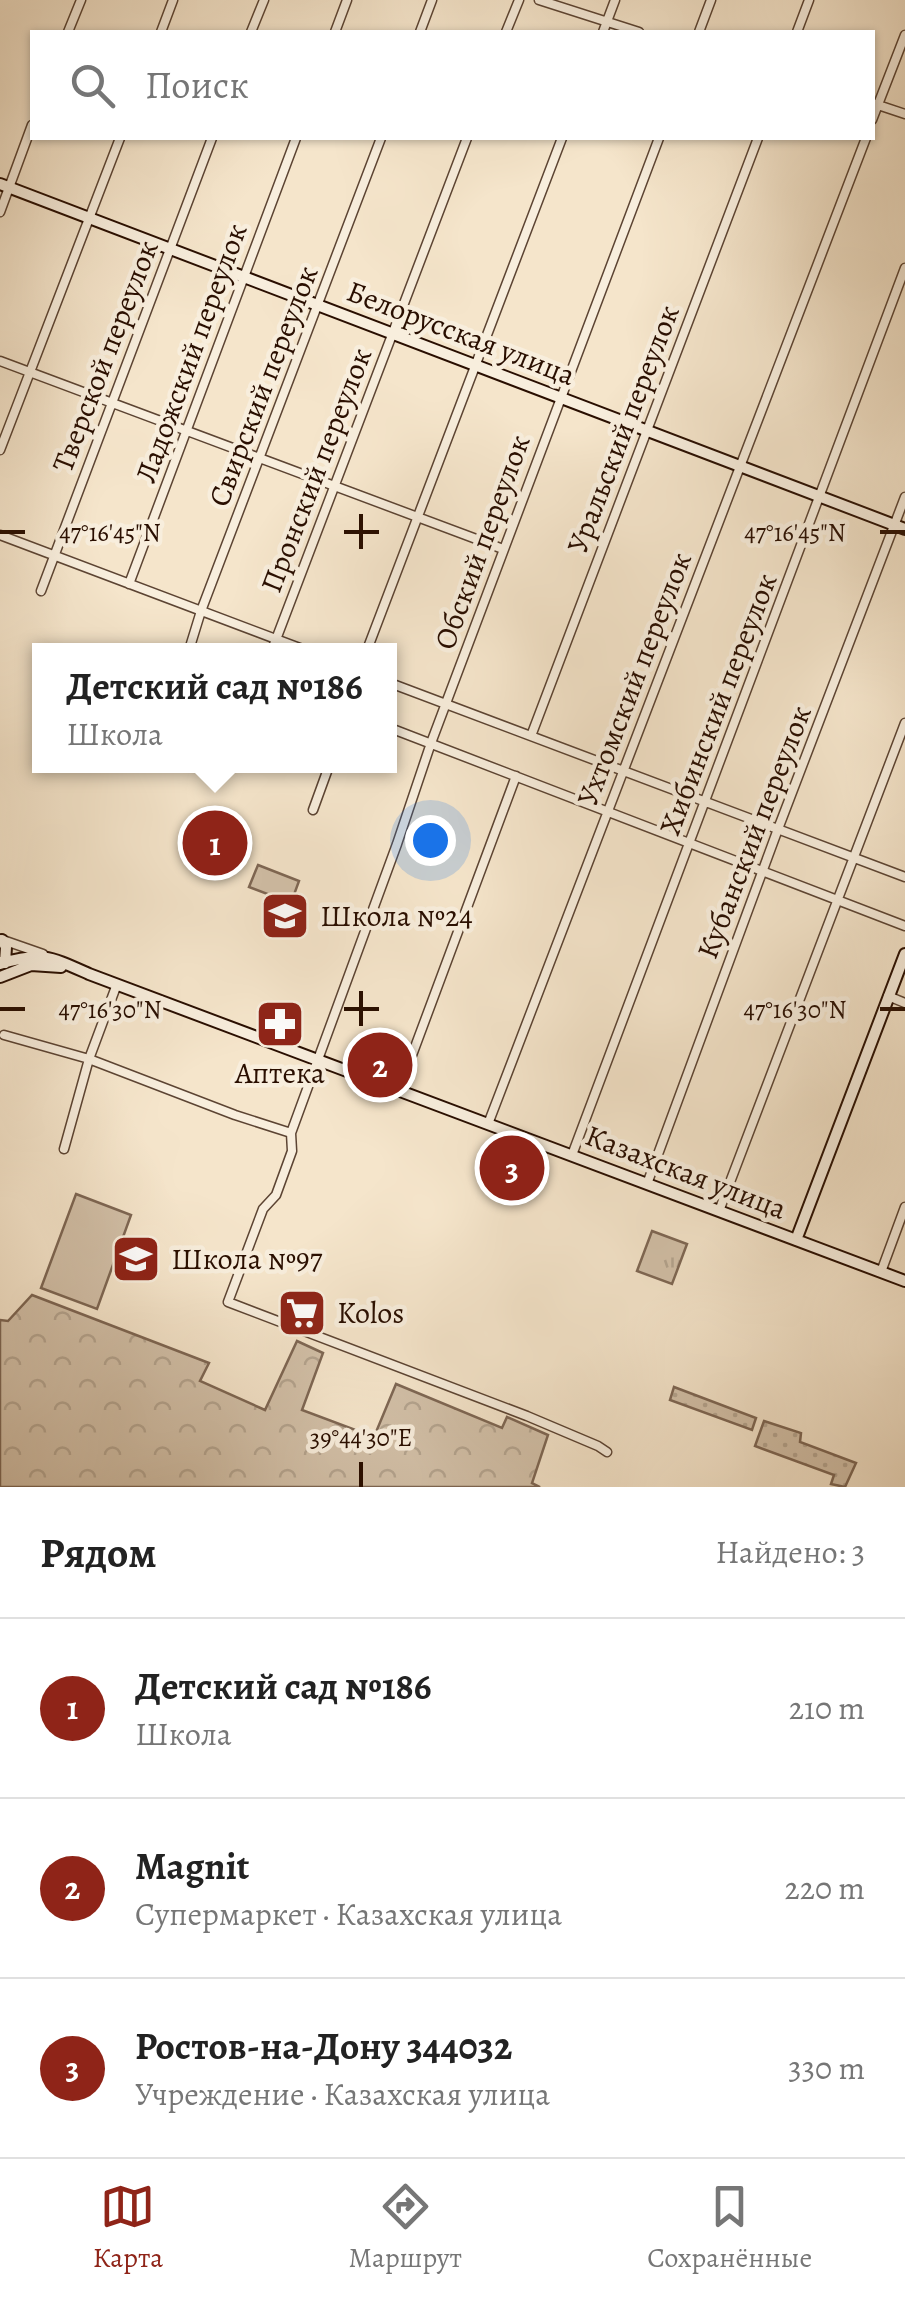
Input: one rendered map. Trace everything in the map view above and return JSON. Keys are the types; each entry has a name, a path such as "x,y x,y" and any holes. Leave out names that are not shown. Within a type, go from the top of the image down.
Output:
{"main road":[{"name":"Белорусская улица","path":"4,186 900,527"},
{"path":"1,939 6,947 2,963 29,956 51,958"},
{"path":"796,1240 905,954"},
{"name":"Казахская улица","path":"51,958 905,1281"},
{"path":"0,977 40,964 89,974"}],"street":[{"path":"69,30 80,0"},
{"path":"163,30 173,0"},
{"path":"253,30 264,0"},
{"path":"336,30 347,0"},
{"path":"421,30 432,0"},
{"path":"507,30 519,0"},
{"path":"539,0 633,30"},
{"path":"603,30 615,0"},
{"path":"700,30 711,0"},
{"path":"798,30 808,0"},
{"path":"905,36 875,104 905,114"},
{"path":"0,212 4,186 30,129"},
{"path":"1,444 119,140"},
{"name":"Тверской переулок","path":"42,591 211,140"},
{"name":"Ладожский переулок","path":"129,584 295,140"},
{"name":"Свирский переулок","path":"190,643 380,140"},
{"name":"Пронский переулок","path":"275,643 465,140"},
{"path":"371,643 561,140"},
{"name":"Обский переулок","path":"607,1452 527,1416 228,1302 263,1209 276,1195 292,1152 291,1133 430,744 658,140"},
{"name":"Уральский переулок","path":"531,736 757,140"},
{"name":"Ухтомский переулок","path":"488,1124 865,140"},
{"name":"Хибинский переулок","path":"572,1156 905,268"},
{"path":"0,361 502,549"},
{"name":"Кубанский переулок","path":"647,1184 778,829 900,527 905,497"},
{"path":"0,536 284,643"},
{"path":"397,686 905,877"},
{"path":"720,1211 905,723"},
{"path":"397,731 905,926"},
{"path":"313,810 326,773"},
{"path":"399,1090 516,776"},
{"name":"Казахская улица","path":"1,939 51,958"},
{"path":"64,1149 88,1059 118,984"},
{"path":"888,996 905,1003"},
{"path":"4,1036 88,1059 291,1133"},
{"path":"880,1272 905,1207"}],"green space":[{"path":"258,865 299,881 291,903 249,887"},
{"path":"76,1194 131,1215 97,1309 41,1288"},
{"path":"652,1231 687,1244 672,1284 637,1271"},
{"path":"32,1295 209,1363 200,1381 265,1410 297,1341 323,1353 302,1410 374,1437 396,1384 502,1428 507,1417 548,1435 532,1483 540,1487 0,1487 0,1320 8,1321"},
{"path":"674,1387 756,1418 752,1430 670,1400"},
{"path":"764,1421 801,1433 800,1442 856,1463 845,1487 831,1484 834,1475 755,1446"}],"place":[{"name":"Детский сад №186","path":"215,843"},
{"name":"Школа №24","path":"285,916"},
{"name":"Аптека","path":"280,1024"},
{"name":"Magnit","path":"380,1065"},
{"name":"Ростов-на-Дону 344032","path":"512,1168"},
{"name":"Школа №97","path":"136,1259"},
{"name":"Kolos","path":"302,1313"}]}
